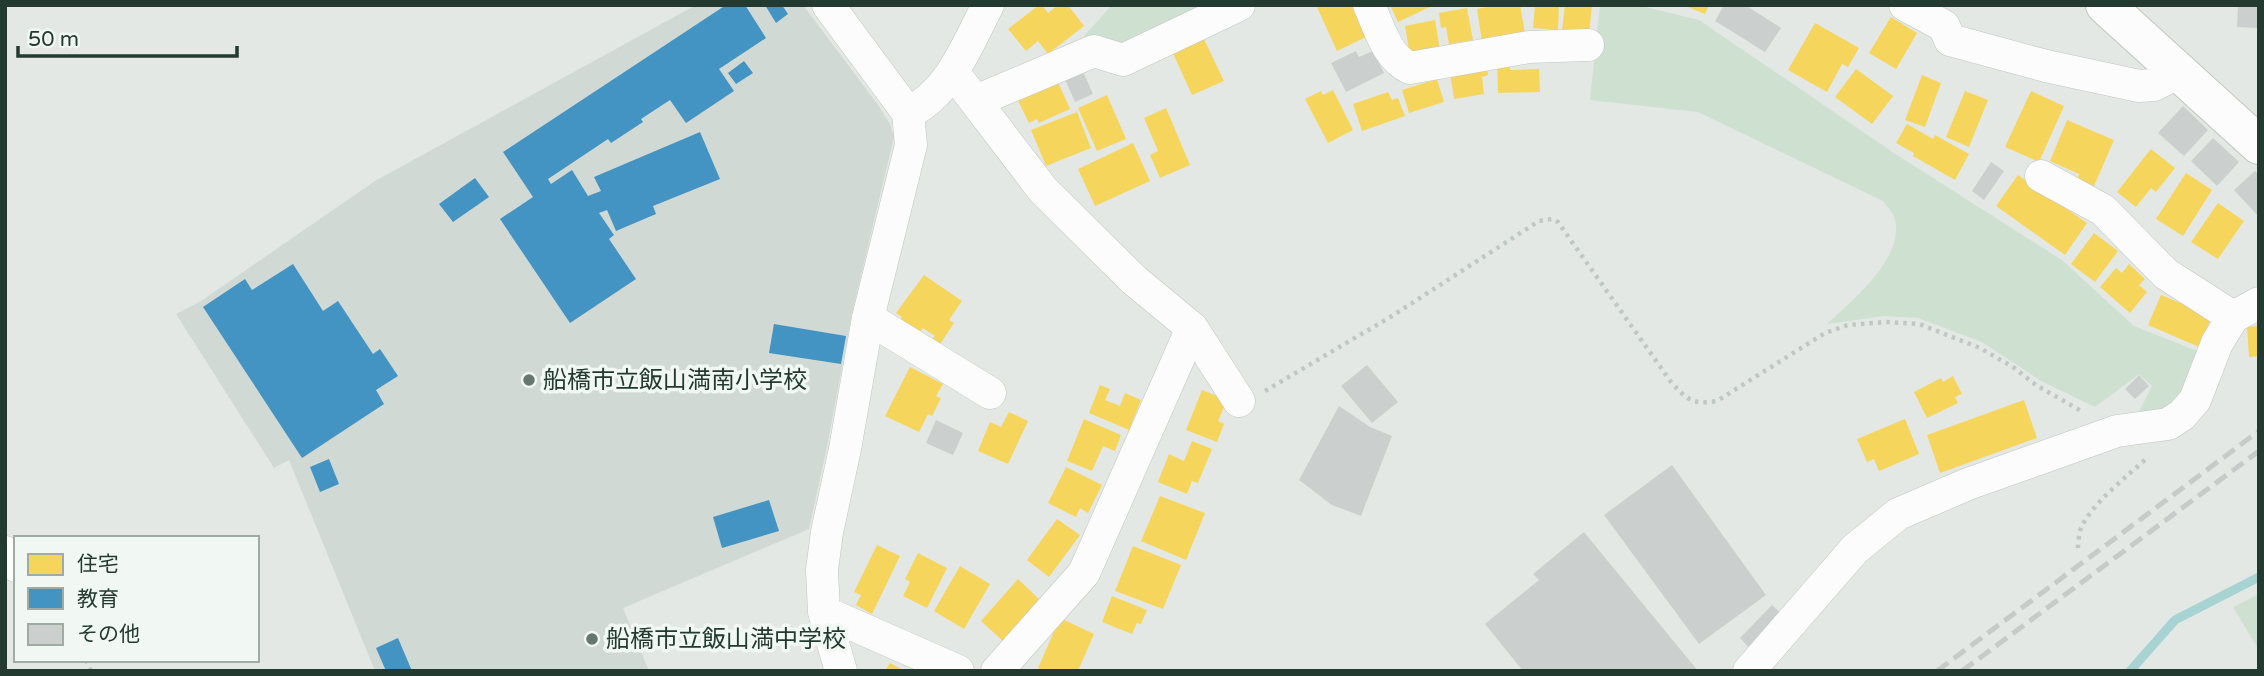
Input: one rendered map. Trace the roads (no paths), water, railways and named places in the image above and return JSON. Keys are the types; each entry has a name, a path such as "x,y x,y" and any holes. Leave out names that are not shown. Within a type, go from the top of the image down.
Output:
{"street":[{"path":"828,5 908,113 911,145 868,318 822,570 824,612 841,671"},
{"path":"908,113 929,100 953,72 988,5"},
{"path":"976,101 1094,51 1123,60 1239,5"},
{"path":"1369,5 1389,48 1399,63 1410,68 1529,47 1588,45"},
{"path":"1905,5 1944,26 1950,40 2046,66 2139,86 2154,85 2179,72"},
{"path":"2105,5 2179,72 2253,130"},
{"path":"953,72 1043,190 1134,280 1192,328 1239,401"},
{"path":"1749,671 1855,549 1898,514 1968,484 2117,431 2168,424 2182,415 2195,400 2217,343 2246,310 2166,274 2103,210 2041,176"},
{"path":"868,318 990,393"},
{"path":"997,671 1084,573 1192,328"},
{"path":"824,612 958,671"}],"waterway":[{"path":"2130,671 2175,620 2259,577"}],"railway":[{"path":"1937,671 2259,431"},
{"path":"1962,671 2259,451"}],"place":[{"name":"船橋市立飯山満南小学校","path":"529,380"},
{"name":"船橋市立飯山満中学校","path":"592,639"}]}
